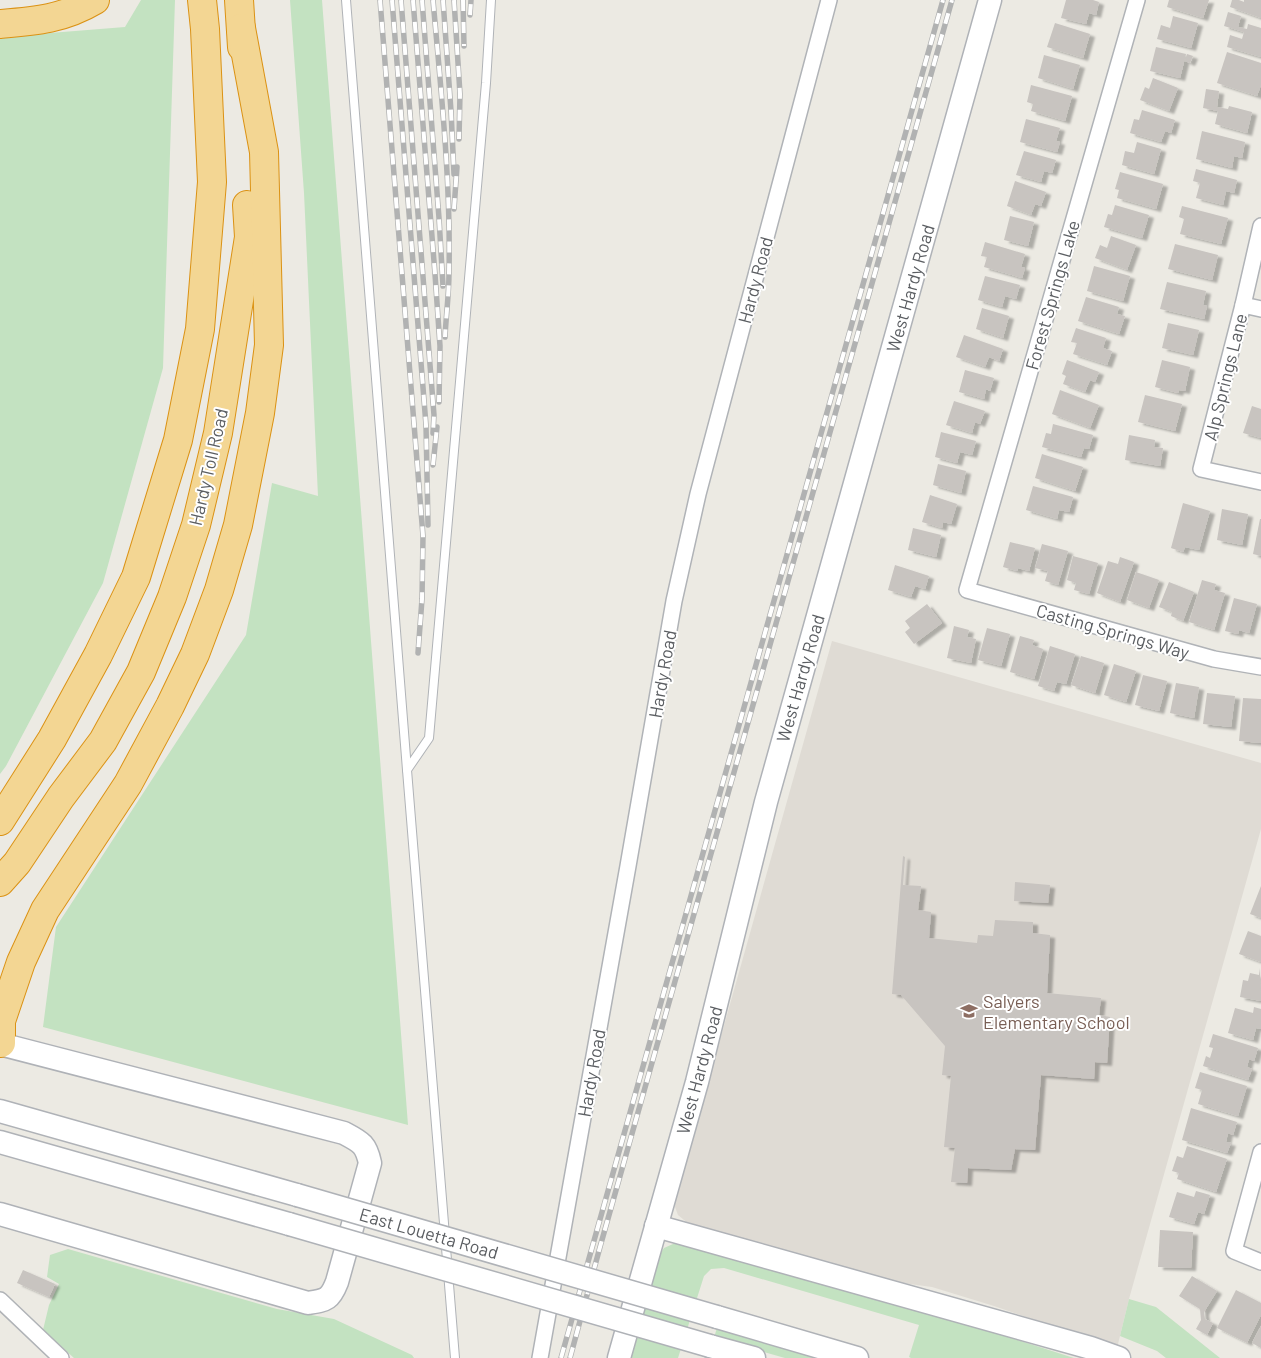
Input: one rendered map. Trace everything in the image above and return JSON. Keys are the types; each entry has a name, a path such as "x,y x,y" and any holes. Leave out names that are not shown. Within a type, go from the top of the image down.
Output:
{"highway":[{"path":"0,24 42,20 66,15 95,0"},
{"name":"Hardy Toll Road","path":"0,821 52,739 98,656 136,577 178,440 200,329 212,182 206,38 202,0"},
{"name":"Hardy Toll Road","path":"0,882 17,863 61,797 103,740 141,672 172,597 196,526 218,433 249,237 239,0"},
{"path":"0,1044 1,1021 21,962 45,910 128,784 170,706 195,654 216,599 238,525 260,413 269,344 264,152 241,28"}],"main road":[{"name":"West Hardy Road","path":"619,1358 698,1082 766,802 990,0"},
{"path":"0,1044 344,1133 359,1142 367,1151 370,1163 332,1294 323,1300 308,1303 0,1214"},
{"path":"0,1098 68,1130"},
{"name":"East Louetta Road","path":"0,1111 297,1195 857,1358"},
{"name":"East Louetta Road","path":"0,1142 754,1358"},
{"path":"0,1152 59,1159"},
{"path":"656,1226 1092,1348 1119,1358"}],"street":[{"name":"Hardy Road","path":"540,1358 674,601 698,494 829,0"},
{"name":"Forest Springs Lake","path":"966,590 1137,0"},
{"name":"Alp Springs Lane","path":"1261,226 1256,271 1243,305 1202,469 1261,482"},
{"path":"1243,305 1261,309"},
{"name":"Casting Springs Way","path":"966,590 1214,659 1261,667"},
{"path":"1261,1152 1234,1251 1261,1262"},
{"path":"0,1300 61,1358"}],"lane":[{"path":"346,0 456,1358"},
{"path":"407,770 429,738 486,83 491,0"}],"shaded area":[{"name":"Salyers Elementary School","path":"832,641 1261,763 1261,829 1129,1299 1117,1348 932,1287 880,1280 690,1225 678,1215 674,1204"}],"green space":[{"path":"141,0 175,0 163,368 103,583 0,774 0,37 125,27"},
{"path":"290,0 322,0 408,1125 43,1027 56,927 246,635 272,483 318,496 304,193"},
{"path":"673,1244 686,1244 980,1328 1074,1358 911,1358 909,1357 919,1325 724,1268 711,1269 704,1276 678,1358 630,1358 658,1257 664,1248"},
{"path":"68,1249 277,1309 334,1319 412,1355 414,1358 74,1358 43,1330 49,1305 59,1284 47,1277 50,1255"},
{"path":"1129,1299 1156,1307 1220,1358 1166,1358 1157,1351 1120,1336"},
{"path":"718,1324 830,1358 785,1358 714,1338"}],"building":[{"path":"1066,0 1093,0 1099,2 1096,15 1089,13 1086,24 1061,18"},
{"path":"1169,0 1209,0 1203,18 1167,7"},
{"path":"1232,0 1244,2 1244,0 1261,0 1261,18 1230,7"},
{"path":"1228,12 1241,16 1238,27 1247,29 1248,24 1261,28 1261,57 1227,47 1230,35 1242,39 1244,32 1224,26"},
{"path":"1173,16 1198,23 1191,48 1157,39 1161,25 1170,28"},
{"path":"1055,23 1090,34 1083,58 1047,47"},
{"path":"1156,47 1186,54 1180,78 1150,71"},
{"path":"1227,52 1261,63 1261,85 1257,96 1217,83"},
{"path":"1187,54 1193,56 1190,63 1185,61"},
{"path":"1044,55 1080,65 1073,89 1038,78"},
{"path":"1153,78 1178,88 1169,111 1140,100 1145,87 1149,89"},
{"path":"1031,85 1072,96 1065,121 1031,111 1033,104 1027,102"},
{"path":"1206,89 1219,91 1217,107 1228,109 1229,106 1252,112 1247,133 1215,124 1218,111 1203,108"},
{"path":"1142,110 1175,120 1171,133 1165,131 1161,142 1130,133 1134,119 1139,120"},
{"path":"1026,119 1060,128 1056,141 1060,142 1057,152 1020,142"},
{"path":"1202,131 1245,142 1242,158 1234,156 1232,168 1196,159"},
{"path":"1137,142 1161,149 1154,174 1122,165 1125,151 1134,153"},
{"path":"1024,151 1056,160 1052,173 1044,171 1041,182 1016,175"},
{"path":"1196,169 1237,180 1234,193 1226,191 1223,205 1196,198 1200,183 1193,181"},
{"path":"1120,172 1163,184 1156,209 1117,198 1119,190 1115,189"},
{"path":"1015,181 1046,192 1041,206 1035,204 1031,215 1007,206"},
{"path":"1115,205 1149,215 1142,238 1104,227 1108,214 1112,215"},
{"path":"1182,206 1228,218 1221,244 1180,234 1184,219 1179,217"},
{"path":"1010,216 1034,222 1028,246 1004,240"},
{"path":"1111,236 1136,245 1127,270 1095,258 1100,245 1107,248"},
{"path":"985,242 1025,254 1021,267 1025,268 1022,278 984,267 987,257 981,256"},
{"path":"1175,244 1218,255 1212,280 1168,269"},
{"path":"1094,266 1130,276 1123,301 1087,291"},
{"path":"985,276 1020,285 1016,299 1005,296 1002,307 978,300"},
{"path":"1167,282 1206,291 1203,305 1207,306 1204,319 1160,309"},
{"path":"1086,297 1119,307 1117,314 1125,316 1119,334 1078,321"},
{"path":"982,308 1009,316 1003,338 976,329"},
{"path":"1168,323 1199,330 1193,355 1162,348"},
{"path":"1076,328 1106,338 1103,348 1112,351 1107,365 1073,354 1077,343 1071,342"},
{"path":"964,335 1003,349 999,361 989,357 985,367 956,357"},
{"path":"1067,360 1099,372 1095,382 1090,380 1085,392 1063,384 1066,376 1062,374"},
{"path":"1162,360 1190,367 1185,391 1179,390 1178,393 1155,387"},
{"path":"965,370 994,378 990,391 986,389 984,399 959,392"},
{"path":"1060,390 1099,405 1090,428 1052,414"},
{"path":"1145,395 1182,404 1175,431 1138,422"},
{"path":"954,401 985,411 980,424 975,422 972,433 946,425"},
{"path":"1252,406 1261,409 1261,438 1243,433"},
{"path":"1053,424 1093,435 1089,449 1084,448 1081,457 1042,447 1046,433 1051,434"},
{"path":"941,432 976,441 972,455 960,452 957,463 935,457"},
{"path":"1129,435 1155,440 1154,447 1163,448 1160,466 1125,460"},
{"path":"1042,454 1083,467 1075,491 1035,478"},
{"path":"938,464 966,471 961,493 933,485"},
{"path":"1033,486 1073,497 1069,512 1059,510 1057,519 1026,510"},
{"path":"930,495 957,504 951,524 943,522 942,528 922,522"},
{"path":"1183,503 1210,511 1199,550 1185,547 1183,552 1171,548"},
{"path":"1222,509 1248,514 1242,545 1217,540"},
{"path":"1261,519 1261,556 1253,554"},
{"path":"913,528 941,535 936,557 908,550"},
{"path":"1010,542 1035,548 1029,571 1018,568 1017,571 1003,567"},
{"path":"1042,544 1068,551 1058,585 1045,581 1048,571 1035,568"},
{"path":"1073,556 1098,563 1089,594 1074,590 1076,583 1067,580"},
{"path":"1120,557 1134,562 1120,602 1097,593 1108,561 1118,564"},
{"path":"895,565 929,576 925,589 915,586 911,597 888,590"},
{"path":"1136,572 1159,580 1149,608 1127,600"},
{"path":"1202,580 1216,584 1214,590 1225,593 1214,630 1189,622"},
{"path":"1169,582 1194,592 1183,621 1171,616 1172,612 1159,607"},
{"path":"1234,598 1257,604 1249,633 1239,630 1238,634 1225,631"},
{"path":"927,604 942,623 914,644 905,632 910,628 905,621"},
{"path":"954,626 969,630 967,637 976,639 971,663 947,658"},
{"path":"987,628 1010,634 1001,666 978,660"},
{"path":"1020,636 1034,640 1032,645 1043,649 1034,679 1010,672"},
{"path":"1050,646 1075,654 1066,684 1057,682 1054,691 1038,686"},
{"path":"1081,656 1104,663 1095,693 1071,685"},
{"path":"1114,664 1136,671 1126,702 1104,695"},
{"path":"1143,675 1167,681 1159,711 1135,705"},
{"path":"1176,683 1199,687 1194,718 1170,713"},
{"path":"1207,693 1235,696 1231,727 1203,724"},
{"path":"1243,698 1261,699 1261,743 1239,741"},
{"path":"903,856 905,857 903,885 921,886 918,910 931,912 929,938 977,943 978,935 993,936 995,920 1033,922 1033,933 1050,935 1047,993 1101,998 1099,1015 1110,1017 1107,1063 1095,1062 1094,1079 1041,1075 1035,1150 1015,1149 1011,1170 968,1168 967,1183 951,1182 955,1148 944,1147 951,1076 942,1075 945,1046 901,995 892,994"},
{"path":"1015,882 1050,885 1048,903 1014,901"},
{"path":"1261,886 1261,918 1250,914"},
{"path":"1248,931 1261,936 1261,962 1239,954"},
{"path":"1260,968 1261,1001 1240,997 1243,980 1248,981 1250,973 1259,975"},
{"path":"1254,1007 1261,1009 1261,1029 1256,1028 1253,1040 1228,1033 1235,1008 1253,1013"},
{"path":"1213,1034 1258,1048 1254,1061 1249,1059 1247,1067 1252,1069 1248,1080 1203,1066 1206,1056 1210,1058 1213,1048 1209,1047"},
{"path":"1200,1072 1247,1086 1238,1116 1198,1104 1202,1090 1195,1088"},
{"path":"1191,1108 1237,1122 1233,1135 1228,1133 1226,1142 1231,1143 1227,1153 1182,1140"},
{"path":"1187,1146 1227,1159 1216,1192 1177,1179 1179,1173 1172,1171 1177,1156 1183,1158"},
{"path":"1196,1191 1210,1195 1204,1214 1198,1212 1194,1224 1169,1217 1177,1192 1194,1197"},
{"path":"1160,1230 1193,1232 1191,1268 1158,1267"},
{"path":"23,1270 55,1284 49,1297 17,1283"},
{"path":"1192,1276 1217,1291 1204,1312 1205,1319 1213,1323 1207,1335 1196,1329 1201,1320 1200,1309 1179,1296"},
{"path":"1236,1290 1261,1303 1261,1315 1247,1343 1217,1328"},
{"path":"1261,1326 1261,1348 1252,1343"}],"railway":[{"path":"380,0 423,536 422,599 418,653"},
{"path":"392,0 426,425 428,525"},
{"path":"401,0 434,415 433,433"},
{"path":"413,0 440,346 439,402"},
{"path":"422,0 443,286"},
{"path":"433,0 445,136 448,205 449,281 445,337"},
{"path":"443,0 454,174"},
{"path":"454,0 460,94 459,139"},
{"path":"463,0 464,46"},
{"path":"470,15 471,0"},
{"path":"561,1358 943,0"},
{"path":"570,1358 952,0"},
{"path":"454,209 457,167"},
{"path":"433,465 437,427"}],"place":[{"name":"Salyers Elementary School","path":"969,1011"}]}
